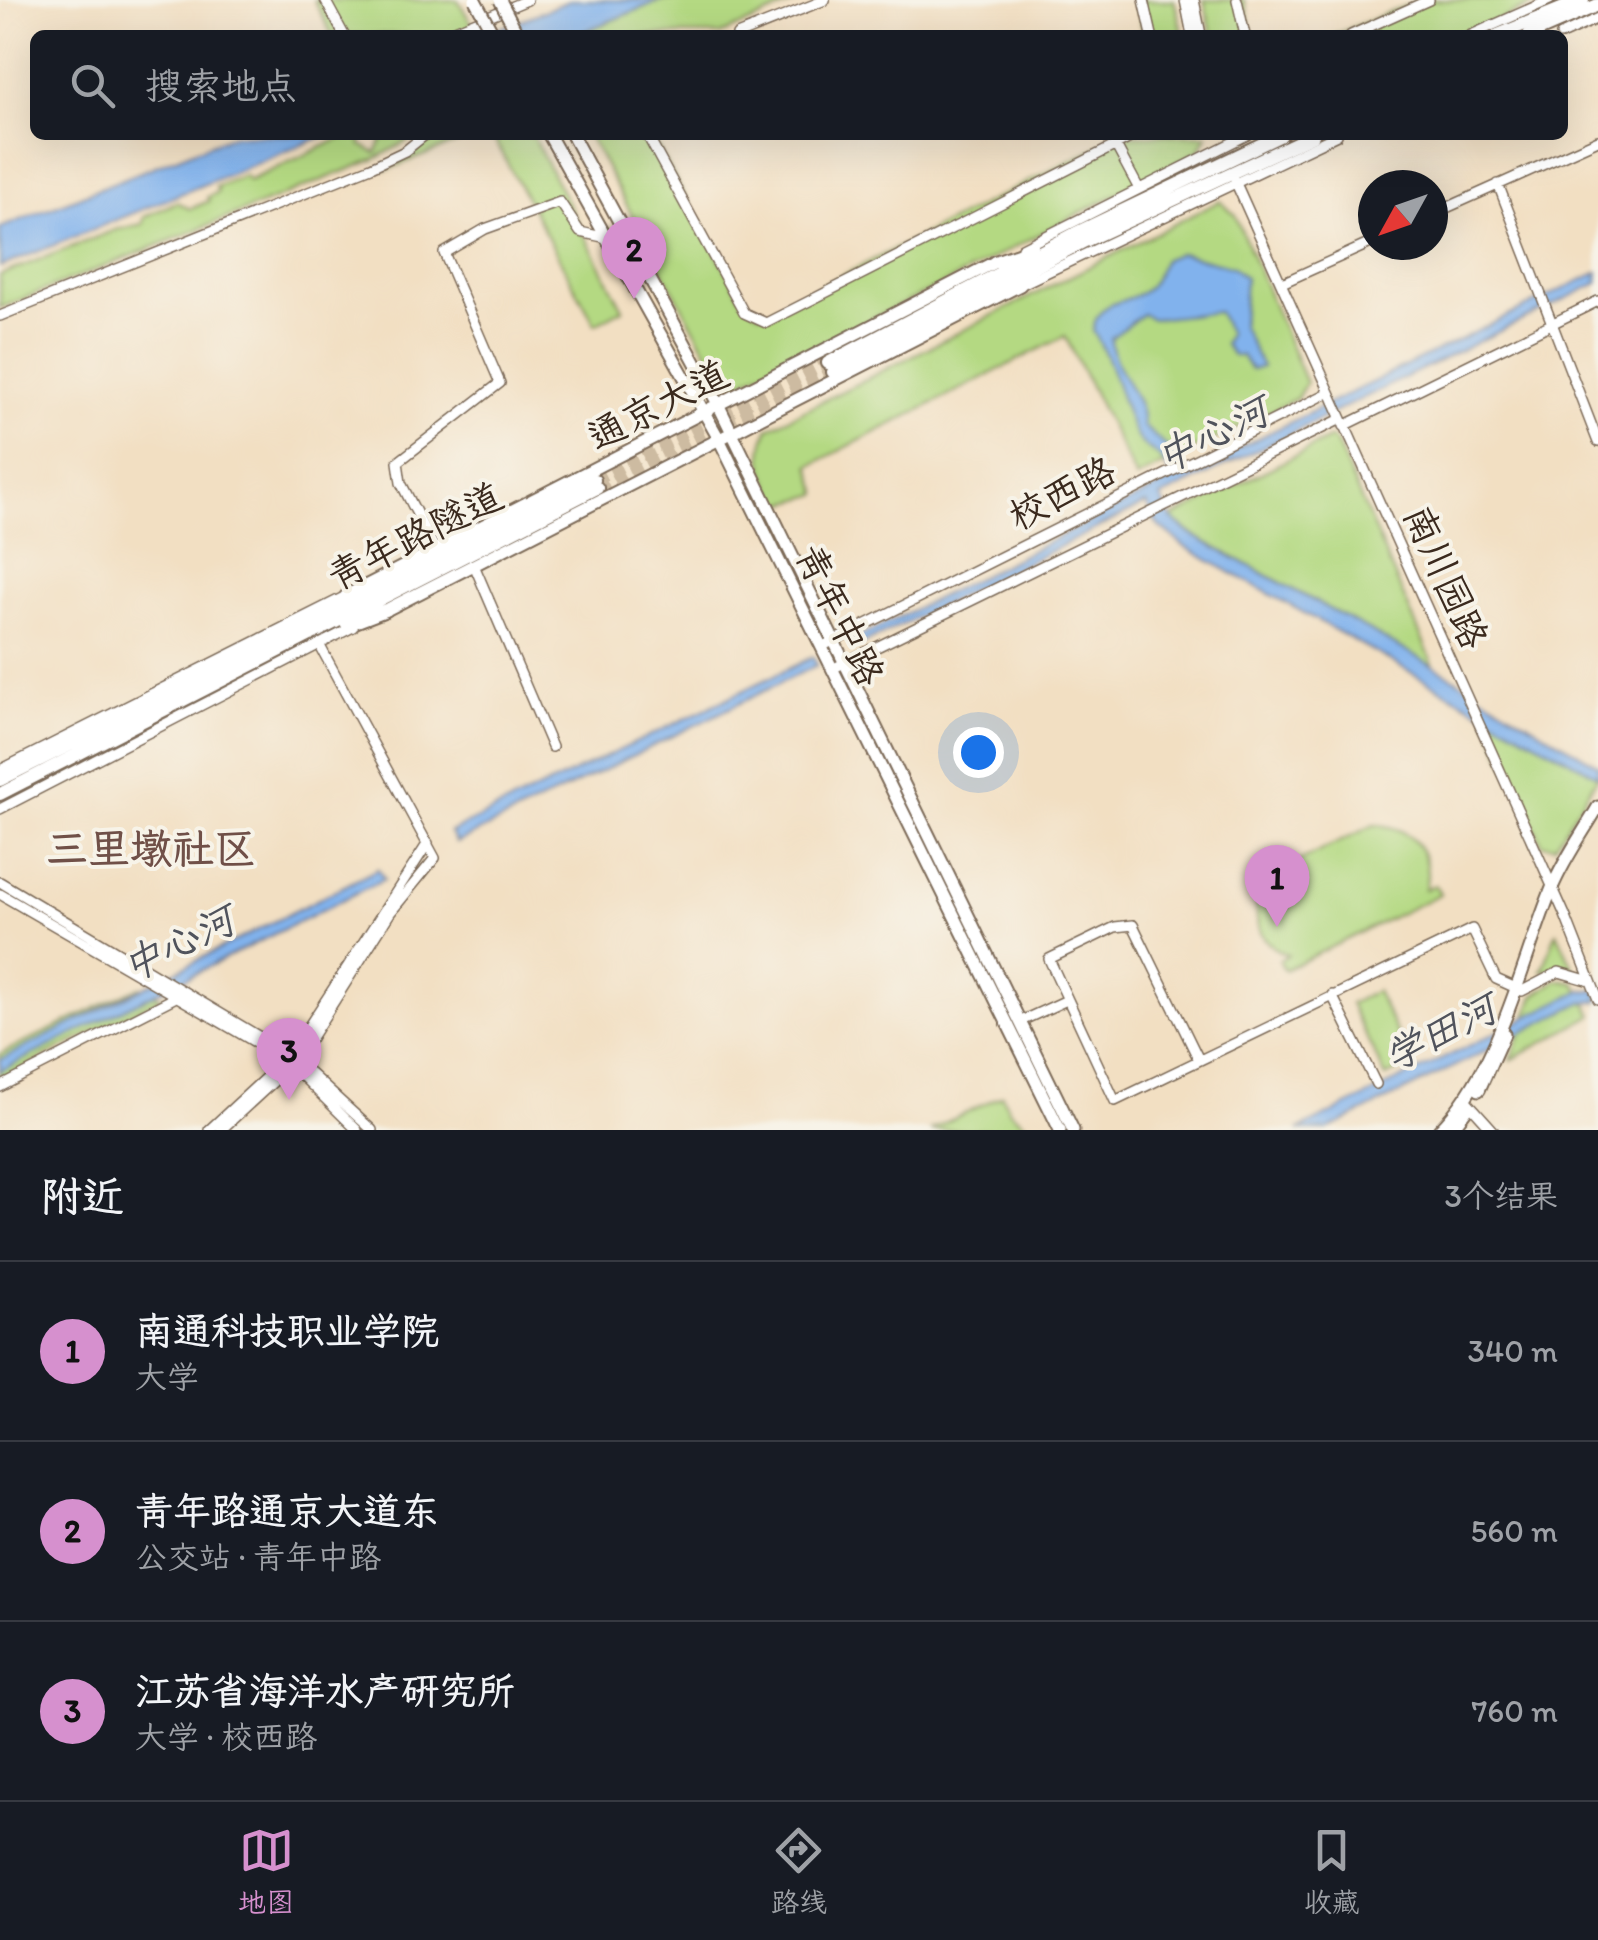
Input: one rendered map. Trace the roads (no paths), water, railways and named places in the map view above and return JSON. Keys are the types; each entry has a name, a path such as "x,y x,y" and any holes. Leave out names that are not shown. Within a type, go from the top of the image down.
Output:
{"highway":[{"path":"1508,30 1568,0"},
{"path":"1510,30 1583,0"},
{"path":"1543,30 1598,4"},
{"path":"1549,30 1598,15"},
{"path":"831,368 1272,140"},
{"path":"995,262 1081,237 1302,140"},
{"path":"1020,285 1081,237"},
{"name":"青年路隧道","path":"267,651 595,484"},
{"path":"0,794 267,651 346,596"},
{"path":"0,780 267,651 386,610"}],"main road":[{"path":"475,0 491,30"},
{"path":"500,0 515,30"},
{"name":"青年中路","path":"551,140 705,413 828,643"},
{"name":"青年中路","path":"575,140 732,432 1060,1130"},
{"name":"通京大道","path":"346,596 770,382 995,262"},
{"name":"通京大道","path":"386,610 1020,285"},
{"path":"770,382 760,394 762,401 777,407"},
{"path":"654,439 666,442 671,449 669,462"},
{"name":"青年中路","path":"839,666 1073,1130"},
{"path":"1451,1130 1493,1051 1554,892 1598,807"},
{"path":"1554,892 1598,822"},
{"path":"1440,1130 1468,1101"}],"street":[{"path":"324,0 341,30"},
{"path":"456,30 527,0"},
{"path":"749,30 824,0"},
{"path":"1144,0 1151,30"},
{"path":"1186,0 1191,30"},
{"path":"1194,0 1201,30"},
{"path":"1236,0 1244,30"},
{"path":"1362,30 1429,0"},
{"path":"1483,30 1550,0"},
{"path":"1568,31 1598,15"},
{"path":"0,316 371,167 405,152 420,140"},
{"path":"649,140 744,313 766,324 1127,140"},
{"path":"1020,285 1326,140"},
{"path":"1448,207 1598,140"},
{"path":"995,262 1223,142"},
{"path":"1116,146 1138,187"},
{"name":"南川园路","path":"1234,181 1458,674 1598,1000"},
{"path":"1498,184 1598,442"},
{"path":"436,551 402,484 398,462 500,383 444,253 486,229 560,202 580,232 607,238"},
{"path":"1282,284 1358,249"},
{"name":"校西路","path":"839,666 1342,420 1598,301"},
{"name":"校西路","path":"828,643 1330,395"},
{"path":"474,565 552,747"},
{"path":"0,770 346,596"},
{"path":"0,808 386,610"},
{"path":"221,1130 291,1060 390,913 435,858 320,646"},
{"path":"210,1130 291,1060 428,843"},
{"path":"0,882 291,1060 372,1130"},
{"path":"0,894 291,1060 358,1130"},
{"path":"1198,1060 1133,925 1115,927 1049,960 1115,1101 1472,929 1496,978 1519,990 1559,972 1592,985"},
{"path":"0,1087 178,996"},
{"path":"1332,996 1376,1084"},
{"path":"1020,1021 1068,1000"},
{"path":"1468,1101 1494,1130"}],"water":[{"path":"571,0 662,0 587,30 496,30"},
{"path":"220,140 314,140 0,267 0,228"},
{"path":"1180,253 1233,267 1245,278 1242,327 1262,367 1251,370 1242,356 1233,356 1224,344 1229,334 1218,312 1152,319 1143,314 1111,338 1116,361 1142,414 1143,426 1168,448 1185,474 1598,272 1598,283 1161,497 1171,518 1192,535 1434,666 1598,765 1598,776 1185,547 1157,524 1146,504 854,648 851,641 1171,481 1164,463 1134,432 1106,355 1093,331 1105,308 1145,290 1164,259"},
{"path":"813,657 817,665 456,843 450,832"},
{"path":"378,869 384,879 0,1071 0,1060"},
{"path":"1582,990 1598,991 1598,1002 1583,1002 1327,1130 1298,1130"}],"tunnel":[{"path":"594,480 828,363"},
{"path":"597,488 833,372"}],"place":[{"name":"青年路通京大道东","path":"634,299"},
{"name":"南通科技职业学院","path":"1277,927"},
{"name":"江苏省海洋水产研究所","path":"289,1100"}],"district":[{"name":"三里墩社区","path":"151,848"}],"water label":[{"name":"中心河","path":"1212,434"},
{"name":"中心河","path":"178,943"},
{"name":"学田河","path":"1440,1032"}]}
